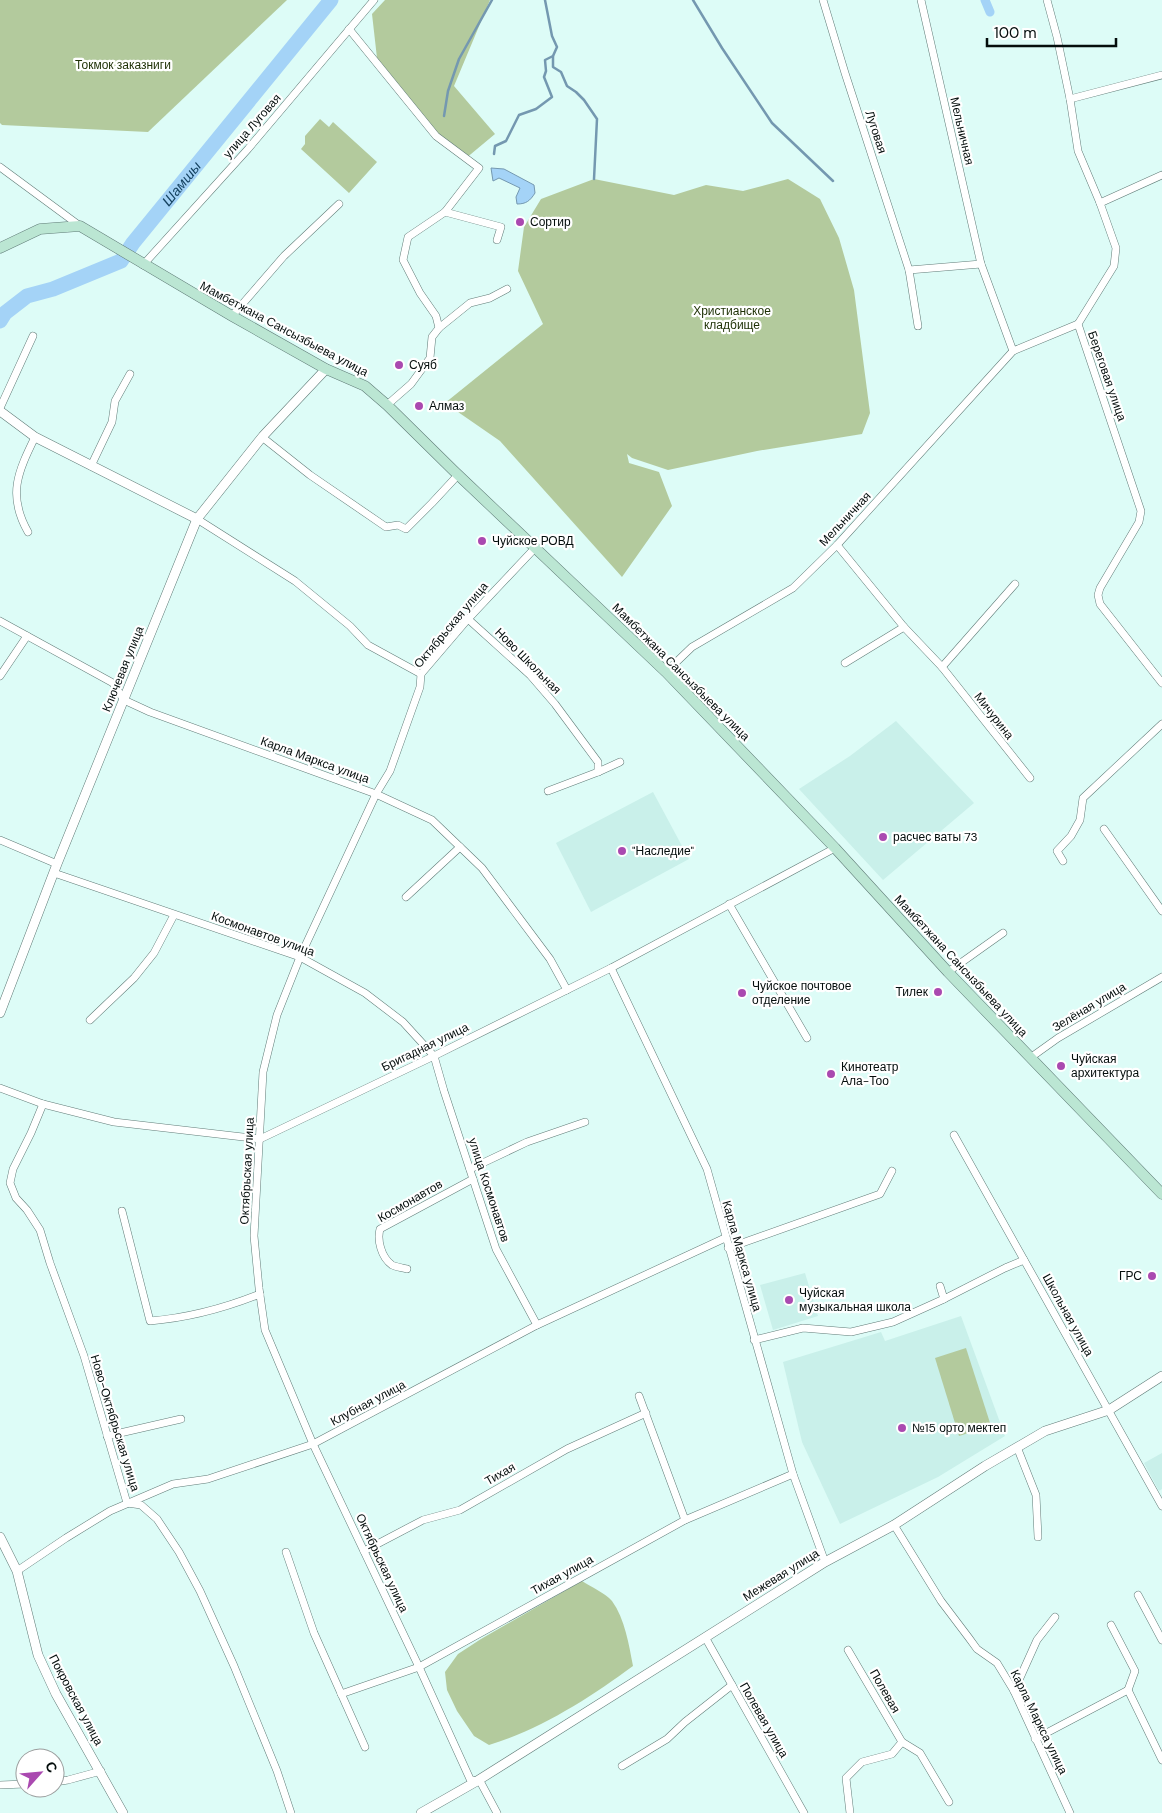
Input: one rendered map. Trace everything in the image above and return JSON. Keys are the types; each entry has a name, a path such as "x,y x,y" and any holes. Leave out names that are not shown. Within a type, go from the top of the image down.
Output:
{"main road":[{"name":"Мамбетжана Сансызбыева улица","path":"80,226 117,250 326,369 365,386 387,405 666,672 835,848 948,972 1162,1194"},
{"path":"0,248 40,229 80,226"}],"street":[{"name":"улица Луговая","path":"140,262 248,149 374,0"},
{"name":"Луговая","path":"823,0 909,270 918,326"},
{"name":"Мельничная","path":"921,0 981,264 1013,352"},
{"name":"Береговая улица","path":"1047,0 1070,99 1078,151 1100,203 1116,248 1114,266 1078,324 1141,511 1139,522 1100,588 1098,595 1100,604 1162,683"},
{"path":"349,29 436,136 479,168 445,212 408,237 403,260 420,293 436,316 439,328"},
{"path":"1070,99 1162,75"},
{"path":"0,167 80,226"},
{"path":"1100,203 1162,175"},
{"path":"232,316 284,256 339,204"},
{"path":"445,212 501,227 497,240"},
{"path":"909,270 981,264"},
{"path":"387,405 411,384 430,358 432,337 439,328 470,303 490,298 507,289"},
{"name":"Мельничная","path":"666,672 692,647 793,588 837,545 1013,352 1078,324"},
{"path":"33,336 0,410 35,438 197,519 294,581 350,626 368,645 421,674"},
{"name":"Ключевая улица","path":"0,1013 57,864 197,519 262,438 326,369"},
{"path":"91,466 112,422 116,402 130,374"},
{"path":"28,532 18,510 16,494 24,461 35,438"},
{"path":"262,438 310,475 386,527 398,524 406,529 458,475"},
{"name":"Мичурина","path":"837,545 904,627 942,667 1030,778"},
{"name":"Октябрьская улица","path":"497,1813 481,1782 470,1780 419,1667 313,1444 265,1330 254,1236 263,1072 277,1015 300,957 376,794 390,771 420,687 421,674 468,619 535,548"},
{"path":"942,667 1015,584"},
{"name":"Ново Школьная","path":"468,619 530,675 555,704 598,762 598,772"},
{"name":"Карла Маркса улица","path":"0,620 113,683 124,700 150,712 376,794 432,820 482,868 550,958 567,990"},
{"path":"845,663 904,627"},
{"path":"0,676 27,636"},
{"path":"1063,861 1057,851 1071,836 1080,820 1083,798 1162,724"},
{"path":"548,791 620,762"},
{"path":"1104,829 1162,911"},
{"path":"0,840 57,864"},
{"path":"406,897 460,847"},
{"name":"Бригадная улица","path":"260,1139 567,990 835,848"},
{"name":"Космонавтов улица","path":"54,873 300,957 365,992 403,1022 434,1056"},
{"path":"729,904 807,1038"},
{"path":"90,1020 134,978 154,953 174,915"},
{"path":"948,972 1003,933"},
{"name":"Карла Маркса улица","path":"610,968 707,1168 725,1238 793,1474 825,1562"},
{"name":"Зелёная улица","path":"1030,1058 1058,1038 1162,977"},
{"name":"улица Космонавтов","path":"434,1056 496,1249 537,1326"},
{"path":"0,1088 43,1104 114,1122 260,1139"},
{"name":"Ново-Октябрьская улица","path":"43,1104 13,1169 10,1183 16,1198 27,1210 40,1230 84,1356 127,1503 141,1506 157,1519 179,1552 200,1591 238,1674 277,1771 291,1813"},
{"path":"470,1169 527,1142 585,1122"},
{"name":"Школьная улица","path":"954,1135 1109,1410 1159,1494 1162,1506"},
{"path":"728,1248 880,1194 892,1171"},
{"name":"Космонавтов","path":"407,1269 392,1265 383,1254 378,1237 380,1228 473,1179"},
{"path":"122,1212 150,1321 164,1320 233,1305 260,1294"},
{"name":"Клубная улица","path":"17,1571 73,1533 127,1503 174,1484 208,1480 313,1444 537,1326 725,1238"},
{"path":"754,1340 803,1328 851,1332 893,1322 1024,1260"},
{"path":"940,1286 944,1299"},
{"name":"Межевая улица","path":"421,1813 477,1782 825,1562 894,1526 1017,1447 1045,1431 1109,1410 1162,1376"},
{"path":"640,1396 685,1520"},
{"name":"Тихая","path":"364,1551 423,1520 460,1510 567,1449 646,1413"},
{"path":"107,1436 181,1419"},
{"path":"1017,1447 1036,1495 1038,1537"},
{"name":"Тихая улица","path":"341,1694 419,1667 685,1520 793,1474"},
{"name":"Карла Маркса улица","path":"894,1526 963,1631 978,1649 997,1663 1014,1690 1070,1813"},
{"name":"Покровская улица","path":"0,1537 17,1571 38,1655 56,1694 122,1813"},
{"path":"286,1552 314,1633 365,1746"},
{"path":"1138,1596 1160,1631 1162,1640"},
{"path":"1014,1690 1037,1640 1055,1617"},
{"path":"1035,1739 1128,1690 1135,1671 1111,1625"},
{"name":"Полевая улица","path":"705,1637 804,1813"},
{"name":"Полевая","path":"848,1650 902,1742 920,1753 949,1802"},
{"path":"622,1766 667,1739 685,1722 732,1685"},
{"path":"1128,1690 1162,1760"},
{"path":"850,1813 846,1778 862,1762 892,1754 902,1742"},
{"path":"65,1780 100,1771"},
{"path":"0,1785 15,1784"}],"shaded area":[{"path":"896,721 974,803 883,880 799,789 850,756"},
{"name":"\"Наследие\"","path":"653,792 689,859 591,912 556,843"},
{"name":"Чуйская музыкальная школа","path":"805,1273 818,1316 773,1330 760,1285"},
{"path":"961,1316 1005,1436 938,1477 840,1524 802,1442 783,1362 881,1332 885,1341"},
{"path":"1162,1453 1162,1489 1159,1491 1144,1463"}],"green space":[{"name":"Токмок заказниги","path":"0,0 287,0 148,132 2,125 0,123"},
{"path":"385,0 490,0 454,86 495,134 465,159 437,134 377,58 372,14"},
{"path":"320,119 329,127 333,122 377,162 349,193 301,149 305,144 305,136"},
{"name":"Христианское кладбище","path":"594,179 674,195 706,185 743,191 788,179 820,199 839,238 854,290 870,413 862,434 757,451 668,470 632,458 627,454 629,463 659,472 672,506 622,577 500,441 445,403 543,324 518,271 524,227 541,199"},
{"path":"966,1348 991,1426 959,1436 935,1358"},
{"path":"582,1581 606,1595 612,1601 626,1632 633,1666 582,1701 527,1731 489,1745 474,1736 457,1711 447,1690 445,1672 458,1654"}],"water":[{"path":"491,168 504,169 534,185 535,193 528,202 517,204 516,197 520,188 499,178 493,181"}],"waterway":[{"name":"Шамшы","path":"0,321 5,313 27,296 53,289 121,261 133,243 331,0"},
{"path":"444,116 448,91 459,59 492,0"},
{"path":"545,0 552,36 557,47 553,56 553,67 561,72 567,86 584,100 597,119 594,179"},
{"path":"693,0 722,48 772,123 833,181"},
{"path":"985,0 990,12"},
{"path":"494,154 495,146 506,141 519,115 536,109 552,97 544,77 546,71 545,60 553,56"}],"place":[{"name":"Сортир","path":"520,222"},
{"name":"Суяб","path":"399,365"},
{"name":"Алмаз","path":"419,406"},
{"name":"Чуйское РОВД","path":"482,541"},
{"name":"расчес ваты 73","path":"883,837"},
{"name":"\"Наследие\"","path":"622,851"},
{"name":"Тилек","path":"938,992"},
{"name":"Чуйское почтовое отделение","path":"742,993"},
{"name":"Чуйская архитектура","path":"1061,1066"},
{"name":"Кинотеатр Ала-Тоо","path":"831,1074"},
{"name":"ГРС","path":"1152,1276"},
{"name":"Чуйская музыкальная школа","path":"789,1300"},
{"name":"№15 орто мектеп","path":"902,1428"}]}
